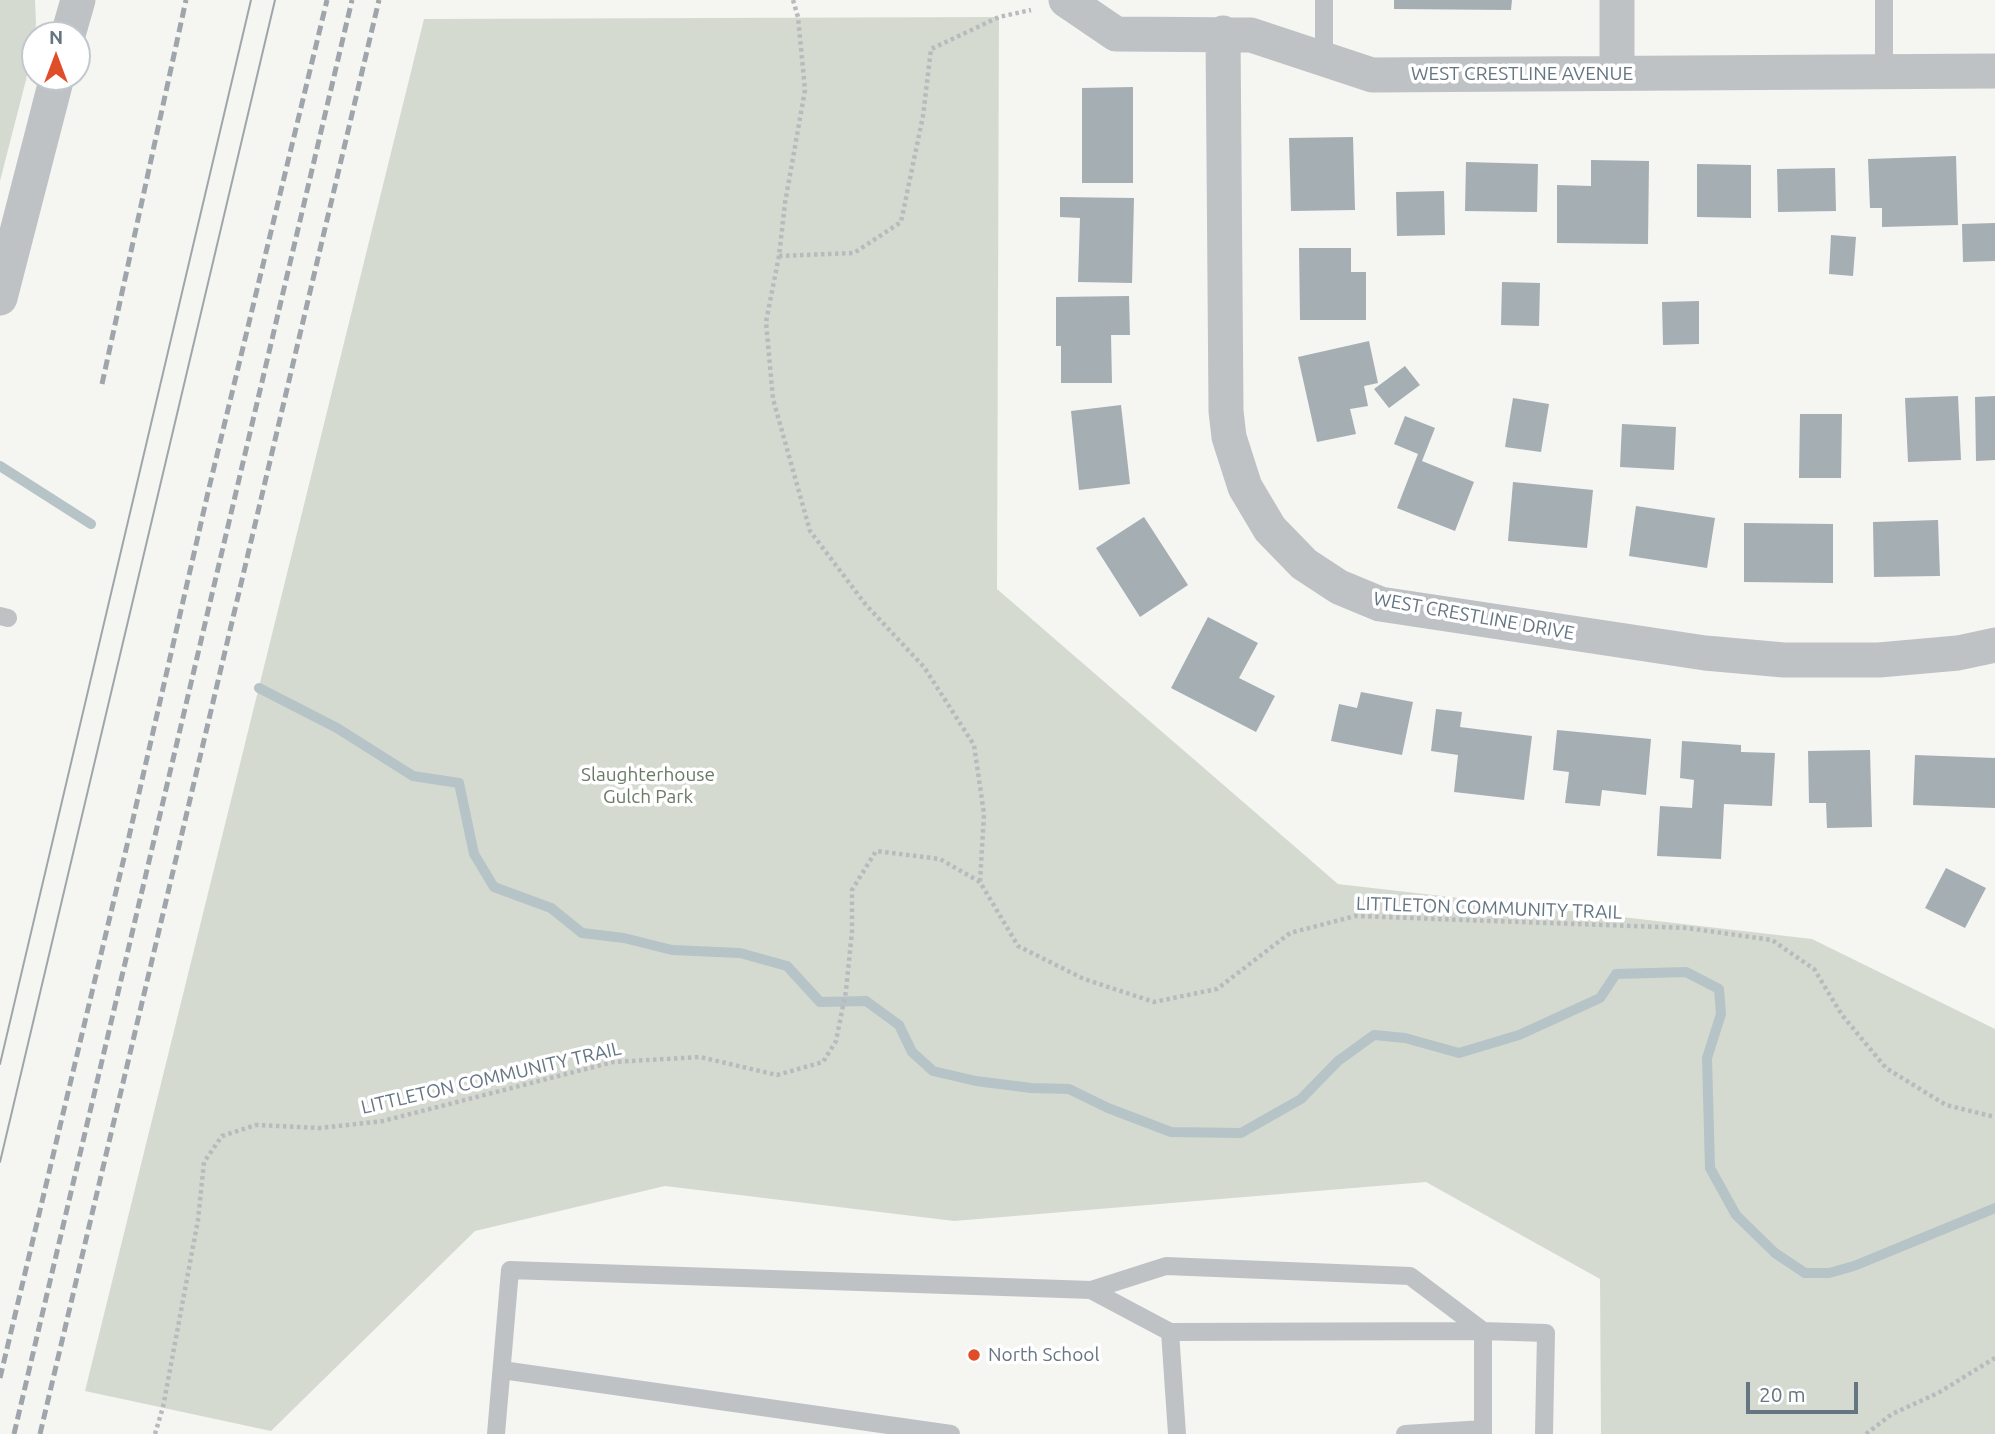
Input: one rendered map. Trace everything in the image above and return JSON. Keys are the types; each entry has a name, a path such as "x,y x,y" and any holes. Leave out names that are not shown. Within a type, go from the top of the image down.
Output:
{"street":[{"path":"72,21 78,0"},
{"path":"1617,0 1617,73"},
{"name":"WEST CRESTLINE AVENUE","path":"1066,1 1116,34 1251,35 1372,75 1995,71"},
{"name":"WEST CRESTLINE DRIVE","path":"1223,33 1226,411 1229,437 1245,487 1270,529 1304,564 1339,587 1380,604 1705,653 1784,660 1879,660 1958,653 1995,646"},
{"path":"0,298 53,91"}],"lane":[{"path":"1324,0 1324,59"},
{"path":"1884,0 1884,72"},
{"path":"496,1434 510,1270 1091,1290 1166,1266 1410,1276 1483,1331"},
{"path":"1091,1290 1170,1332 1483,1331 1546,1334 1544,1434"},
{"path":"1405,1434 1483,1431 1483,1331"},
{"path":"1170,1332 1177,1434"},
{"path":"502,1370 951,1434"}],"path":[{"path":"793,0 798,17 805,90 766,322 773,399 810,531 866,605 924,667 974,745 984,814 981,882"},
{"path":"779,256 854,253 901,222 923,116 931,49 999,17 1066,1"},
{"name":"LITTLETON COMMUNITY TRAIL","path":"155,1434 163,1408 198,1220 204,1162 222,1136 256,1125 320,1128 383,1121 613,1062 700,1056 777,1074 823,1062 836,1041 846,990 852,931 852,890 876,851 940,859 981,882 1018,946 1084,979 1154,1002 1217,989 1290,933 1355,916 1688,928 1772,940 1814,969 1842,1016 1886,1068 1946,1105 1995,1117"},
{"path":"1866,1434 1892,1414 1938,1392 1994,1358"}],"green space":[{"path":"0,0 35,0 36,21 21,21 21,91 23,91 0,181"},
{"name":"Slaughterhouse Gulch Park","path":"999,17 997,589 1338,884 1812,939 1995,1029 1995,1434 1601,1434 1600,1279 1426,1182 954,1221 665,1186 475,1231 271,1431 85,1391 424,19"}],"building":[{"path":"1394,0 1512,0 1511,10 1394,9"},
{"path":"1133,87 1133,183 1082,183 1082,88"},
{"path":"1353,137 1355,210 1291,211 1289,138"},
{"path":"1956,156 1958,225 1882,227 1882,208 1870,208 1868,159"},
{"path":"1591,160 1649,161 1648,244 1557,243 1557,185 1591,186"},
{"path":"1466,162 1538,164 1537,212 1465,211"},
{"path":"1697,164 1751,165 1751,218 1697,217"},
{"path":"1835,168 1836,211 1778,212 1777,169"},
{"path":"1444,191 1445,235 1397,236 1396,192"},
{"path":"1060,197 1134,198 1132,283 1078,282 1080,218 1060,217"},
{"path":"1995,223 1995,261 1963,262 1962,224"},
{"path":"1831,235 1856,237 1853,276 1829,274"},
{"path":"1299,248 1351,248 1351,272 1366,272 1366,320 1300,320"},
{"path":"1502,282 1540,283 1539,326 1501,325"},
{"path":"1129,296 1130,335 1111,335 1112,383 1061,383 1061,346 1056,346 1056,297"},
{"path":"1699,301 1699,344 1663,345 1662,302"},
{"path":"1369,341 1378,383 1364,386 1368,406 1350,409 1356,434 1317,442 1298,357"},
{"path":"1405,366 1420,385 1389,408 1374,389"},
{"path":"1958,396 1961,460 1908,462 1905,398"},
{"path":"1995,396 1995,460 1976,461 1975,397"},
{"path":"1513,398 1549,404 1541,452 1505,447"},
{"path":"1121,405 1130,484 1079,490 1071,411"},
{"path":"1800,414 1842,414 1841,478 1799,478"},
{"path":"1405,416 1435,428 1422,461 1474,482 1455,531 1397,508 1418,454 1394,444"},
{"path":"1622,424 1676,427 1674,470 1620,467"},
{"path":"1513,482 1593,490 1587,548 1508,541"},
{"path":"1636,506 1715,518 1707,568 1629,556"},
{"path":"1144,517 1188,585 1140,617 1096,548"},
{"path":"1938,520 1940,576 1874,577 1873,522"},
{"path":"1744,523 1833,524 1833,583 1744,582"},
{"path":"1208,617 1258,643 1239,678 1275,696 1256,732 1171,688"},
{"path":"1361,692 1413,702 1402,755 1331,741 1339,704 1357,708"},
{"path":"1436,709 1462,712 1460,727 1532,736 1524,800 1454,792 1458,755 1431,751"},
{"path":"1557,730 1651,739 1646,795 1602,790 1600,806 1565,803 1569,772 1553,770"},
{"path":"1682,741 1741,745 1741,752 1775,753 1772,806 1724,804 1721,859 1657,856 1660,806 1692,808 1694,780 1680,778"},
{"path":"1870,750 1872,827 1827,828 1826,803 1809,803 1808,751"},
{"path":"1915,755 1995,758 1995,808 1913,805"},
{"path":"1946,868 1986,888 1965,928 1925,908"}],"waterway":[{"path":"0,466 91,524"},
{"path":"259,688 337,728 413,776 459,783 474,854 494,887 551,908 582,933 624,938 672,950 740,953 787,966 820,1002 866,1001 899,1025 912,1052 933,1071 976,1081 1031,1088 1069,1089 1108,1108 1171,1132 1241,1133 1301,1099 1338,1061 1374,1035 1405,1038 1459,1053 1519,1035 1600,998 1616,974 1686,972 1719,989 1721,1014 1707,1058 1710,1168 1736,1215 1775,1253 1805,1273 1829,1273 1854,1266 1995,1208"}],"tram line":[{"path":"0,1064 251,0"},
{"path":"0,1162 275,0"}],"railway":[{"path":"102,384 186,0"},
{"path":"0,1378 209,488 327,0"},
{"path":"14,1434 352,0"},
{"path":"40,1434 379,0"}],"place":[{"name":"North School","path":"974,1355"}]}
